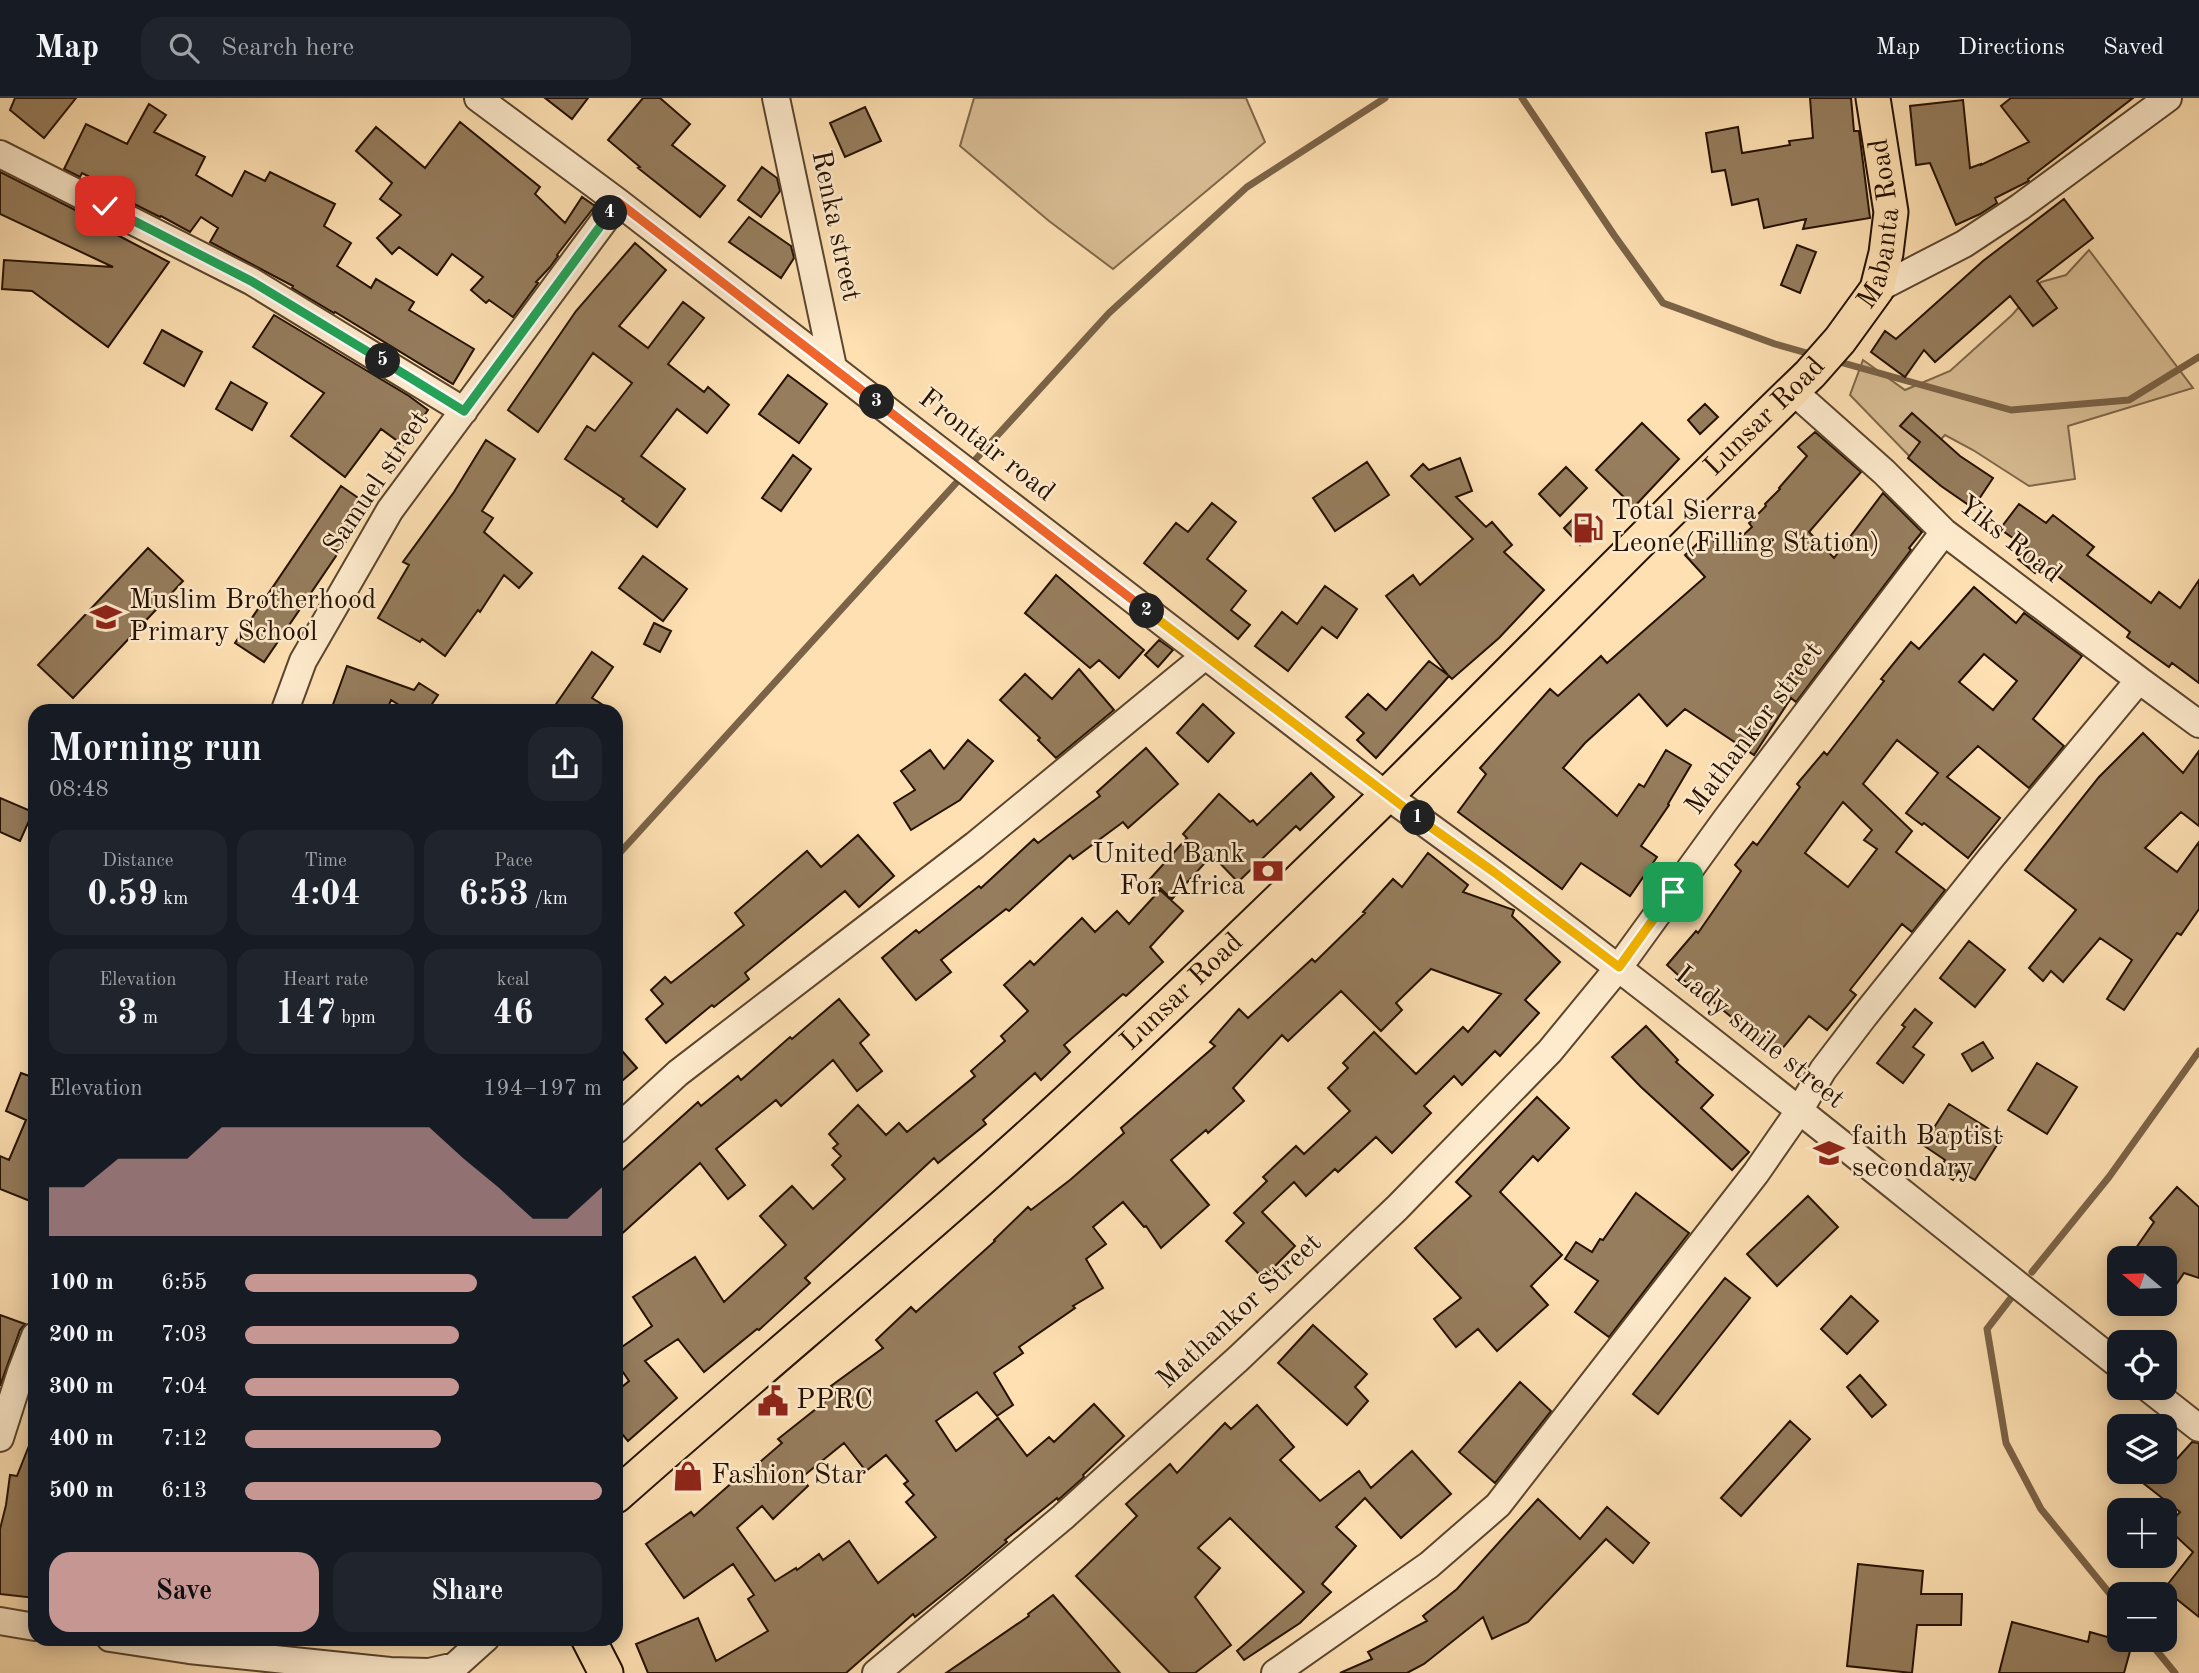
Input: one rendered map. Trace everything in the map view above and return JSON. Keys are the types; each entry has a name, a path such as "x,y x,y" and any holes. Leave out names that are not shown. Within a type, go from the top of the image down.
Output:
{"main road":[{"name":"Mabanta Road","path":"1840,340 1877,289 1886,253 1891,212 1873,98"},
{"name":"Lunsar Road","path":"623,1490 719,1404 970,1191 1105,1066 1386,795 1802,382 1840,340"},
{"path":"592,1646 606,1673"}],"street":[{"name":"Frontair road","path":"478,98 833,367 1386,795"},
{"name":"Renka street","path":"776,98 833,367"},
{"path":"1877,289 1964,244 2020,207 2168,98"},
{"path":"0,154 251,281 464,411"},
{"name":"Samuel street","path":"287,704 303,661 390,510 618,202"},
{"name":"Yiks Road","path":"1802,382 1884,472 1944,532 2199,724"},
{"name":"Mathankor street","path":"1619,967 1727,818 1944,532"},
{"path":"623,1124 678,1073 975,845 1205,656"},
{"path":"1275,1673 1429,1565 1498,1505 1756,1173 1799,1111 1823,1070 1865,1015 2139,680"},
{"name":"Lady smile street","path":"1386,795 1494,872 1619,967 2107,1355"},
{"name":"Mathankor Street","path":"876,1673 1063,1517 1239,1359 1396,1208 1550,1051 1619,967"},
{"path":"0,1438 28,1354"},
{"path":"2163,1400 2199,1428"},
{"path":"0,1621 28,1626"},
{"path":"163,1646 390,1671 429,1672 454,1669 478,1646"}],"shaded area":[{"path":"974,98 1246,98 1265,142 1113,269 1049,221 960,146"},
{"path":"2089,250 2193,388 2068,426 2075,479 2029,486 1945,435 1917,464 1850,395 1863,360 1905,390 1950,371 2012,315 2041,282 2066,275"}],"building":[{"path":"15,98 76,98 44,138 10,110"},
{"path":"545,98 588,98 572,119"},
{"path":"643,98 660,98 690,124 672,145 725,186 700,217 638,168 640,167 608,140"},
{"path":"1810,98 1851,98 1854,131 1859,131 1870,218 1803,229 1806,219 1764,228 1758,199 1732,205 1725,170 1712,172 1706,133 1738,127 1742,153 1813,138"},
{"path":"2011,98 2133,98 2028,179 2029,181 1995,198 1997,203 1956,225 1930,163 1916,165 1910,106 1963,100 1970,168 2029,142 2001,106"},
{"path":"149,104 166,115 154,132 205,157 196,175 232,196 245,171 265,181 270,172 335,204 324,226 351,243 337,266 371,288 376,279 414,302 409,310 474,349 453,384 292,288 293,286 210,242 218,228 201,217 190,232 118,196 120,192 82,173 80,177 64,169 86,124 127,144"},
{"path":"865,107 881,141 845,157 830,123"},
{"path":"460,122 540,187 535,194 565,223 582,197 595,206 536,282 538,283 513,317 489,300 486,303 471,290 483,277 452,254 437,275 399,247 392,254 377,238 401,215 380,199 392,183 356,151 376,127 425,168"},
{"path":"762,167 777,178 780,191 761,217 738,200"},
{"path":"0,172 89,217 103,225 102,227 169,262 108,347 32,291 2,289 4,260 113,267 0,214"},
{"path":"2064,199 2093,238 2037,281 2057,308 2033,326 2010,296 1935,362 1924,350 1905,377 1871,352 1885,331 1896,339 1983,261"},
{"path":"749,217 791,246 794,258 781,278 729,242"},
{"path":"635,243 666,270 619,326 648,348 683,302 704,318 668,364 704,392 708,387 729,405 707,433 677,409 641,456 685,489 657,527 622,501 624,499 565,459 587,426 595,431 632,383 593,353 538,432 508,410 576,311"},
{"path":"1797,245 1816,252 1800,293 1781,285"},
{"path":"274,315 428,410 403,445 381,429 345,477 291,436 324,393 253,347"},
{"path":"162,330 202,352 184,386 144,363"},
{"path":"788,375 827,404 799,443 759,414"},
{"path":"231,382 267,403 252,430 216,409"},
{"path":"1705,404 1718,417 1700,434 1688,420"},
{"path":"1912,413 1960,456 1993,478 1973,508 1908,458 1920,442 1900,426"},
{"path":"1642,423 1679,459 1634,507 1596,470"},
{"path":"1815,432 1861,472 1809,532 1834,558 1883,493 1922,532 1796,702 1791,698 1754,755 1685,709 1667,726 1639,694 1585,743 1563,768 1617,816 1639,784 1644,787 1666,750 1691,765 1669,805 1641,846 1657,857 1630,896 1581,863 1562,889 1458,812 1486,774 1480,768 1550,689 1558,696 1601,656 1607,663 1705,577 1685,555 1708,534 1724,553 1752,527 1749,523 1807,456 1798,447"},
{"path":"486,440 515,459 482,511 493,518 484,532 532,573 519,588 504,575 480,612 478,610 445,656 422,639 420,642 378,618 409,565 403,562 454,492"},
{"path":"793,455 811,469 781,511 762,498"},
{"path":"1460,458 1472,491 1456,497 1486,527 1492,522 1512,545 1504,552 1544,590 1499,638 1452,679 1449,676 1376,758 1357,740 1364,733 1346,717 1368,694 1386,710 1429,661 1448,675 1386,596 1413,575 1420,585 1473,539 1411,476 1423,464 1429,470"},
{"path":"1367,462 1389,495 1335,531 1313,498"},
{"path":"1566,467 1587,488 1560,516 1539,494"},
{"path":"341,486 370,506 264,662 235,643"},
{"path":"1212,503 1236,522 1207,559 1246,591 1231,610 1250,625 1238,639 1144,563 1176,523 1188,532"},
{"path":"2019,504 2046,523 2053,515 2094,547 2087,555 2151,603 2159,592 2180,608 2199,580 2199,683 2172,663 2169,667 2127,637 2130,632 2042,564 2035,573 2018,559 2027,548 2000,529"},
{"path":"1580,512 1597,529 1580,545 1564,528"},
{"name":"Muslim Brotherhood Primary School","path":"148,548 183,581 73,698 38,665"},
{"path":"643,556 687,589 663,621 619,588"},
{"path":"1056,575 1144,650 1119,678 1099,660 1090,668 1025,613"},
{"path":"1325,586 1357,609 1337,638 1322,627 1288,671 1255,646 1282,612 1297,624"},
{"path":"1974,587 2016,623 2024,613 2082,656 2033,719 2064,746 2029,788 1978,746 1947,777 2000,818 1968,858 1924,823 1922,825 1906,813 1938,773 1897,740 1863,784 1912,831 1896,852 1945,890 1912,932 1902,924 1850,990 1856,995 1827,1030 1809,1016 1777,1055 1667,965 1696,931 1698,933 1741,871 1735,865 1753,842 1757,845 1800,787 1797,784 1824,752 1827,755 1911,642 1919,649","holes":["1984,654 2017,681 1993,710 1959,682","1843,802 1872,830 1864,840 1877,849 1848,887 1805,853"]},
{"path":"654,623 671,631 660,652 644,644"},
{"path":"1159,640 1173,650 1158,667 1145,655"},
{"path":"592,652 613,667 592,698 602,704 556,704"},
{"path":"347,666 414,690 419,683 438,695 432,704 397,704 391,700 389,704 333,704"},
{"path":"1079,669 1114,710 1056,758 1038,740 1040,738 1000,700 1025,674 1052,699"},
{"path":"1203,704 1234,733 1208,762 1177,733"},
{"path":"2143,733 2183,773 2199,751 2199,826 2181,812 2145,848 2177,872 2199,842 2199,909 2181,935 2177,933 2124,1010 2107,999 2132,960 2100,938 2063,982 2051,971 2043,981 2029,968 2076,910 2025,870 2099,777"},
{"path":"968,740 993,761 960,800 911,830 894,803 915,790 901,771 930,750 944,769"},
{"path":"1146,748 1178,784 1128,828 1123,822 1073,859 1070,855 1009,911 1006,909 941,960 951,972 916,1000 882,958 916,930 919,933 979,886 981,888 1034,839 1038,843 1100,796 1097,792"},
{"path":"1311,773 1334,797 1300,830 1296,826 1238,882 1212,855 1172,899 1150,879 1187,838 1183,834 1219,794 1250,822 1253,820 1257,825"},
{"path":"0,798 28,810 28,823 20,841 0,832"},
{"path":"858,835 894,876 859,907 845,891 745,973 749,979 666,1043 646,1019 663,1004 651,990 665,977 671,983 744,925 735,913 807,851 821,867"},
{"path":"1428,853 1468,885 1463,892 1514,910 1512,916 1560,962 1525,1000 1539,1013 1500,1056 1495,1051 1462,1085 1454,1076 1424,1106 1431,1113 1392,1153 1376,1137 1338,1172 1335,1169 1306,1196 1294,1182 1262,1212 1295,1246 1263,1278 1226,1241 1244,1223 1234,1213 1267,1181 1263,1177 1296,1146 1304,1154 1350,1111 1328,1088 1348,1068 1343,1063 1374,1032 1416,1074 1463,1027 1468,1032 1501,994 1431,969 1396,1003 1402,1010 1381,1031 1341,991 1288,1041 1282,1035 1233,1088 1244,1101 1208,1133 1206,1130 1171,1160 1209,1205 1161,1248 1146,1226 1144,1227 1123,1202 1093,1227 1106,1244 1086,1259 1103,1288 1073,1306 1075,1308 1019,1347 1023,1353 994,1373 1013,1405 997,1416 977,1392 936,1421 956,1451 998,1418 1027,1456 1049,1437 1054,1442 1094,1404 1124,1436 1083,1475 1084,1477 1005,1540 1007,1542 965,1577 915,1617 913,1614 846,1673 648,1673 636,1644 698,1618 716,1661 768,1631 748,1599 754,1595 733,1564 684,1598 646,1544 691,1512 694,1516 782,1443 778,1439 836,1393 831,1386 883,1348 876,1340 911,1307 916,1312 995,1241 1028,1207 1031,1210 1070,1180 1124,1133 1121,1128 1215,1046 1210,1042 1239,1009 1248,1018 1312,959 1315,962 1365,913 1363,912 1393,879 1402,887","holes":["844,1443 866,1471 886,1455 908,1481 904,1484 914,1495 906,1502 936,1537 878,1583 849,1541 823,1560 819,1554 797,1570 796,1568 775,1581 737,1528 762,1506 773,1519 808,1486 801,1478"]},
{"path":"1160,890 1183,911 1150,947 1163,962 1126,996 1123,994 1064,1045 1070,1052 1041,1080 1035,1073 983,1120 986,1124 938,1163 934,1158 805,1278 810,1283 759,1330 704,1372 678,1339 645,1361 677,1398 628,1441 623,1435 623,1386 629,1381 623,1372 623,1346 652,1326 633,1297 695,1257 724,1302 786,1245 760,1216 792,1186 813,1209 845,1179 832,1165 841,1156 833,1148 838,1144 829,1134 858,1105 886,1135 899,1123 907,1132 975,1076 971,1071 1005,1041 1001,1036 1028,1011 1004,985 1030,961 1034,965 1082,918 1095,932 1117,911 1129,924"},
{"path":"1969,941 2005,970 1975,1007 1940,978"},
{"path":"839,999 869,1035 860,1043 882,1071 857,1091 833,1060 781,1106 776,1100 716,1149 745,1185 728,1199 700,1163 623,1233 623,1170 698,1102 701,1106 738,1076 741,1080 790,1037 792,1039"},
{"path":"1915,1009 1932,1023 1913,1047 1924,1055 1903,1083 1877,1063 1905,1027 1902,1025"},
{"path":"1646,1026 1678,1060 1676,1062 1713,1095 1701,1108 1749,1152 1732,1170 1612,1057"},
{"path":"1983,1042 1993,1058 1972,1071 1962,1054"},
{"path":"623,1052 637,1068 623,1080"},
{"path":"2037,1063 2077,1087 2047,1134 2008,1110"},
{"path":"21,1073 28,1076 28,1200 0,1189 0,1156 9,1160 26,1120 6,1111"},
{"path":"1537,1097 1569,1128 1538,1161 1533,1156 1500,1192 1562,1255 1531,1286 1548,1305 1497,1351 1478,1329 1456,1347 1434,1319 1461,1298 1415,1248 1471,1196 1456,1182"},
{"path":"1949,1104 2002,1137 1975,1180 1959,1171 1953,1180 1938,1171 1945,1160 1923,1145"},
{"path":"2177,1187 2199,1207 2199,1278 2184,1273 2177,1283 2177,1246 2137,1246 2154,1222 2150,1218"},
{"path":"1636,1193 1689,1233 1609,1337 1575,1312 1598,1281 1565,1259 1576,1242 1592,1252"},
{"path":"1808,1196 1838,1227 1777,1286 1747,1254"},
{"path":"1725,1278 1750,1298 1658,1414 1633,1394"},
{"path":"1851,1296 1878,1321 1847,1354 1821,1329"},
{"path":"0,1315 25,1324 20,1330 0,1386"},
{"path":"1313,1325 1367,1374 1355,1387 1368,1401 1347,1425 1278,1363"},
{"path":"1860,1375 1886,1405 1872,1417 1847,1387"},
{"path":"1520,1382 1551,1411 1495,1483 1459,1452"},
{"path":"1257,1405 1294,1447 1280,1460 1320,1501 1359,1471 1371,1488 1412,1451 1451,1494 1401,1538 1365,1498 1336,1527 1356,1546 1322,1584 1331,1592 1300,1623 1244,1660 1237,1651 1304,1592 1230,1518 1198,1548 1220,1568 1195,1597 1231,1645 1195,1673 1170,1673 1076,1576 1137,1516 1126,1504 1170,1464 1177,1473 1225,1423 1231,1429"},
{"path":"1790,1421 1810,1439 1741,1516 1721,1498"},
{"path":"2192,1442 2199,1443 2199,1617 2177,1599 2177,1582 2169,1582 2193,1552 2177,1537 2177,1515 2180,1512 2177,1510 2177,1498 2162,1498 2144,1484 2177,1484 2177,1459"},
{"path":"28,1448 28,1597 0,1594 0,1529 10,1475 17,1476"},
{"path":"1538,1499 1580,1539 1607,1507 1649,1543 1633,1563 1606,1539 1528,1622 1492,1639 1483,1617 1424,1664 1407,1673 1340,1673 1372,1659 1368,1652 1427,1621 1423,1616 1457,1589"},
{"path":"1858,1564 1923,1571 1921,1594 1962,1594 1961,1625 1917,1625 1912,1673 1847,1666"},
{"path":"1053,1595 1120,1673 946,1673 1029,1616 1028,1614"},
{"path":"2012,1622 2088,1642 2090,1632 2107,1637 2107,1652 2130,1652 2124,1673 1999,1673"}],"waterway":[{"path":"974,461 1109,313 1247,187 1385,98"},
{"path":"1522,98 1663,303 1775,344 1814,355"},
{"path":"1836,361 2011,410 2129,400 2199,357"},
{"path":"623,849 957,482"},
{"path":"2032,1272 2109,1177 2199,1051"},
{"path":"2011,1298 1987,1329 2006,1443 2041,1509 2107,1590"},
{"path":"2158,1652 2175,1673"}],"place":[{"name":"Total Sierra Leone(Filling Station)","path":"1588,528"},
{"name":"Muslim Brotherhood Primary School","path":"106,617"},
{"name":"United Bank For Africa","path":"1268,871"},
{"name":"faith Baptist secondary","path":"1829,1153"},
{"name":"PPRC","path":"773,1401"},
{"name":"Fashion Star","path":"688,1476"}],"route":[{"path":"105,206 251,281 464,411 618,202 1386,795 1494,872 1619,967 1673,892"}]}
